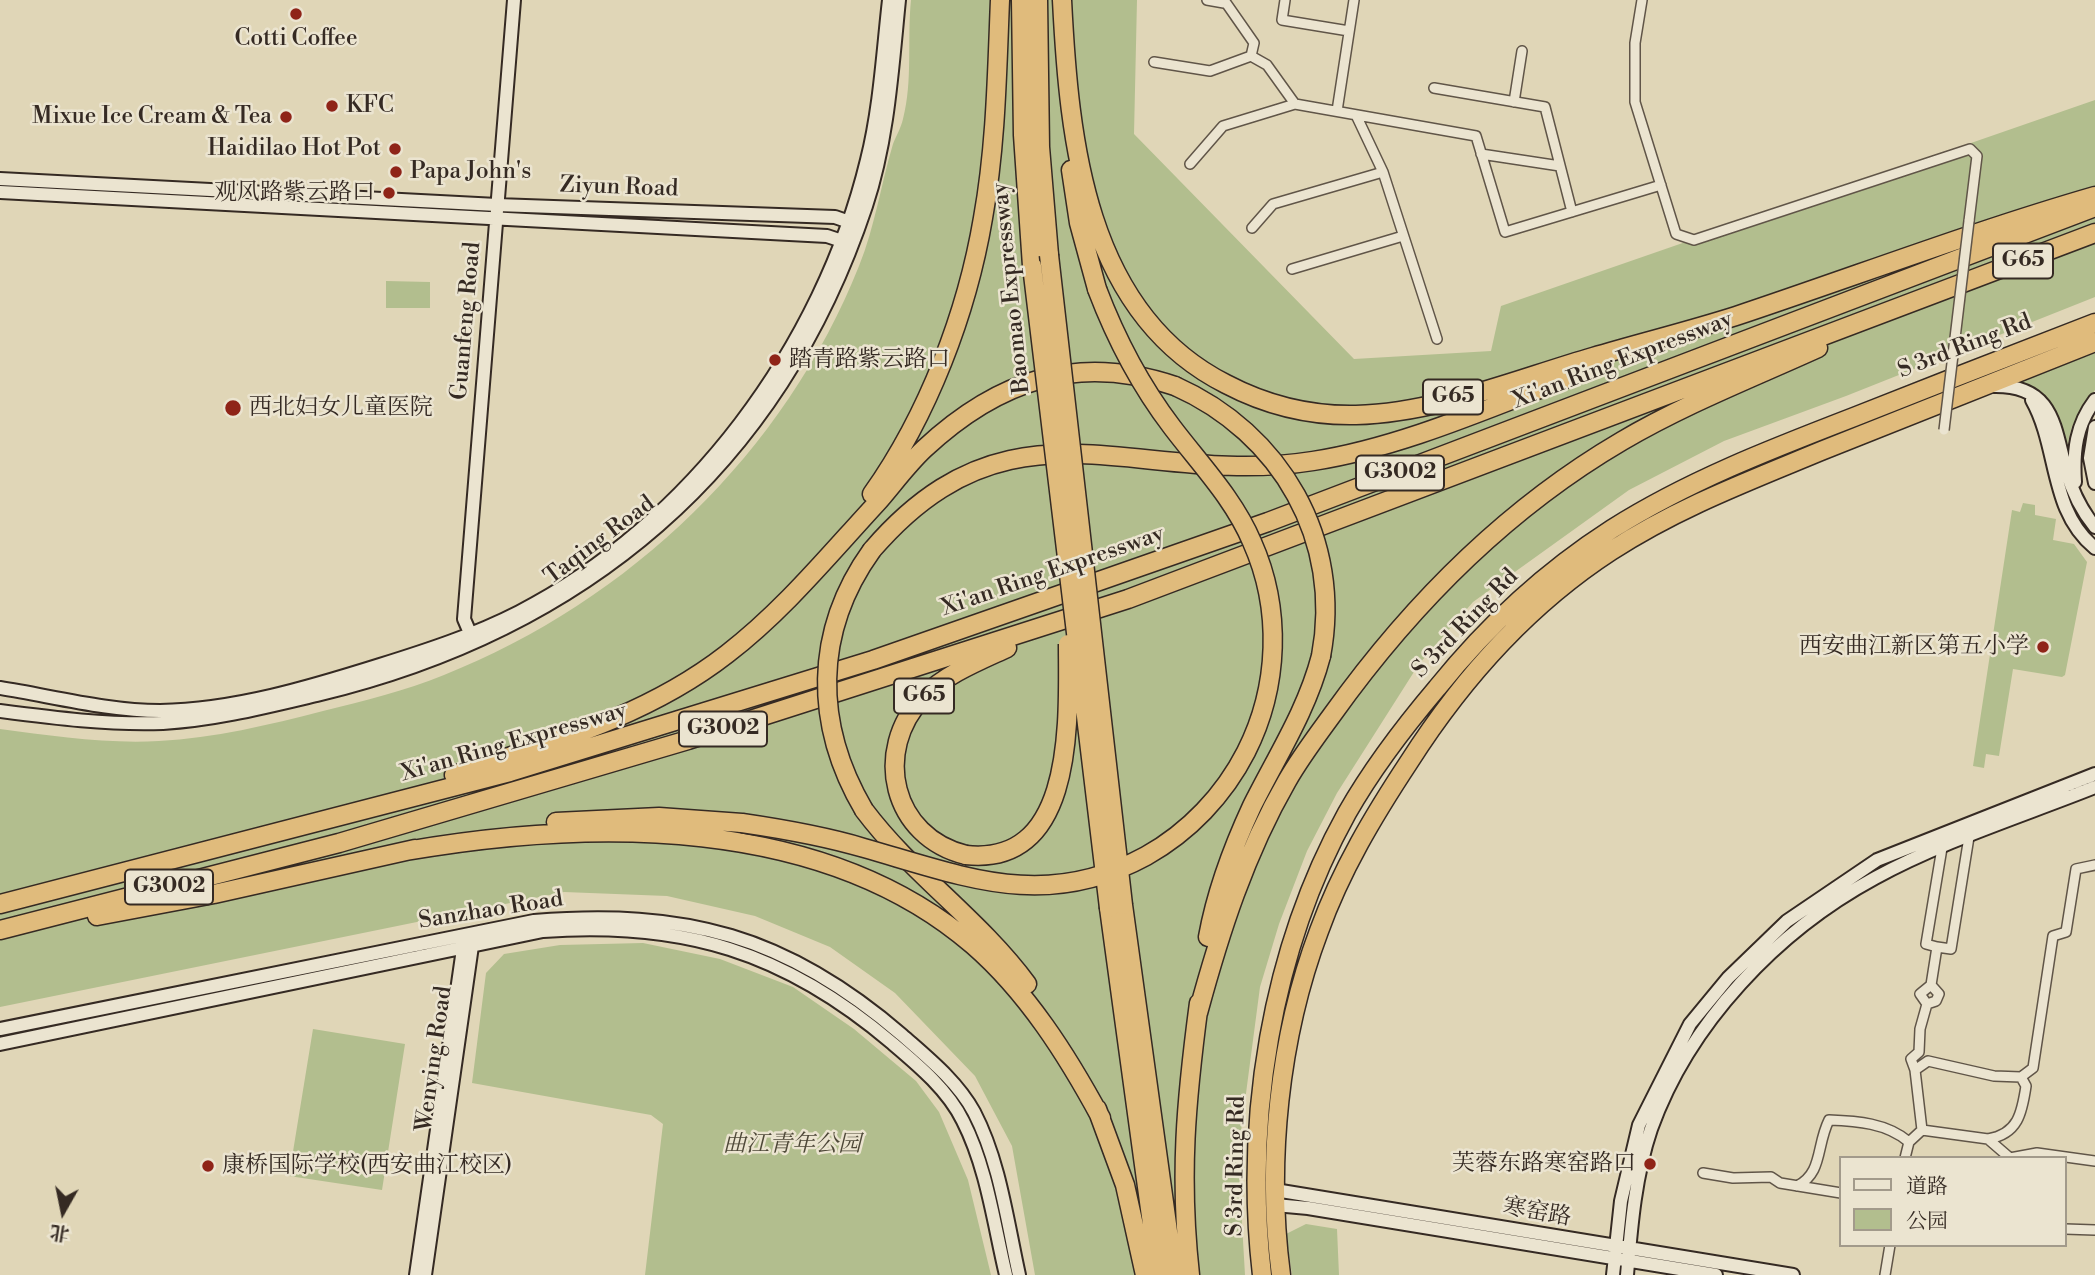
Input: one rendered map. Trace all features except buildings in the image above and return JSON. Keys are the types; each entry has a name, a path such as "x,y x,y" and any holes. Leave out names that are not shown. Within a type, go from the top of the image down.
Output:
{"highway":[{"path":"829,554 876,489 911,428 940,365 966,291 990,175 1000,0"},
{"name":"Baomao Expressway","path":"1021,0 1023,135 1032,266 1068,571"},
{"path":"1038,0 1040,135 1049,255 1116,907 1159,1275"},
{"name":"G65","path":"1062,0 1066,74 1088,197 1107,255 1132,303 1148,324 1191,362 1220,381 1266,401 1335,414 1398,411 1731,317 2095,196"},
{"path":"0,931 214,894 512,828 571,820 659,817 742,823 825,838 979,881 1027,887 1060,885 1114,871 1153,852 1203,813 1230,779 1255,732 1271,671 1273,626 1266,583 1252,541 1239,517 1141,382 1114,332 1097,289 1083,241 1072,182 1066,74"},
{"name":"Xi'an Ring Expressway","path":"0,904 268,836 622,739 1049,600 1368,484 2095,207"},
{"name":"Xi'an Ring Expressway","path":"0,931 338,843 688,740 1104,607 2095,233"},
{"path":"1198,1013 1235,889 1287,780 1386,643 1456,569 1555,485 1641,430 1713,393 1951,288"},
{"path":"1146,1275 1125,1185 1101,1118 1070,1053 1022,978 960,910 895,848 864,810 843,771 835,748 828,707 827,668 841,608 872,550 907,512 931,494 956,479 995,463 1031,454 1059,453 1100,454 1219,467 1281,466 1325,459 1407,437 1731,317"},
{"name":"S 3rd Ring Rd","path":"1262,1275 1257,1197 1260,1114 1270,1036 1293,944 1321,869 1347,814 1400,734 1460,660 1504,613 1560,566 1614,528 1675,493 1808,435 2095,323"},
{"name":"S 3rd Ring Rd","path":"1282,1275 1275,1198 1286,1058 1298,1000 1318,932 1359,843 1395,783 1432,724 1493,651 1535,610 1589,566 1673,515 1709,497 2095,342"},
{"path":"268,836 564,740 658,700 742,642 787,601 922,450 963,415 997,394 1030,381 1084,372 1137,374 1175,386 1212,404 1239,424 1275,460 1295,491 1313,529 1322,561 1326,616 1321,656 1307,701 1252,807 1222,883 1209,934 1189,1068 1183,1146 1190,1275"},
{"path":"1068,571 1116,907 1174,1275"},
{"name":"G65","path":"1068,571 1067,734 1055,793 1037,828 1019,845 997,854 966,855 941,847 926,837 910,820 902,806 895,765 900,740 909,718 925,695 953,675 1104,607"},
{"path":"406,851 500,837 615,832 668,834 762,848 853,873 925,910 986,957 1038,1016 1101,1118"}],"street":[{"name":"Guanfeng Road","path":"472,639 464,619 514,0"},
{"name":"Taqing Road","path":"853,223 867,160 889,0"},
{"name":"Taqing Road","path":"0,688 134,709 160,711 217,705 286,692 472,639 521,622 586,583 653,530 713,474 761,412 805,345 853,223 883,134 900,0"},
{"path":"1207,0 1224,1 1254,43 1251,56"},
{"path":"1285,0 1282,20 1349,31"},
{"path":"1336,111 1354,0"},
{"path":"1642,0 1635,43 1635,102 1676,234 1694,240 1970,149 1977,156 1944,430"},
{"path":"1514,102 1522,51"},
{"path":"1154,62 1210,71 1251,56 1267,65 1295,104"},
{"path":"1434,88 1545,107 1572,212"},
{"path":"1190,164 1223,126 1295,104 1476,136 1505,232 1661,185"},
{"path":"1356,115 1383,172 1437,339"},
{"path":"1481,153 1560,166"},
{"path":"1252,228 1273,204 1383,172"},
{"name":"Ziyun Road","path":"0,179 497,205 835,217 853,223"},
{"name":"Ziyun Road","path":"0,192 827,236 845,242"},
{"path":"1292,269 1403,236"},
{"path":"1983,386 2010,385 2028,393 2053,416 2076,499 2095,527"},
{"path":"2028,393 2045,428 2062,503 2084,540 2095,548"},
{"path":"2076,499 2075,443 2080,425 2095,400"},
{"path":"2095,427 2090,458 2095,484"},
{"name":"Taqing Road","path":"0,711 78,721 200,720 343,688 429,663 472,639"},
{"path":"1613,1275 1621,1201 1639,1125 1690,1024 1728,978 1787,921 1877,860 2095,774"},
{"path":"1629,1262 1634,1203 1651,1129 1702,1032 1738,987 1796,931 1874,878 2095,787"},
{"path":"1942,848 1926,944 1951,949 1969,838"},
{"path":"1919,1052 1928,1061 1994,1076 2021,1077 2033,1068 2053,936 2066,932 2076,869 2095,865"},
{"name":"Sanzhao Road","path":"0,1029 534,921 572,918 660,919 698,927 772,950 861,999 949,1078 971,1107 992,1156 1018,1275"},
{"name":"Sanzhao Road","path":"0,1044 543,931 596,927 650,930 703,940 781,967 838,1001 913,1061 942,1090 962,1118 975,1146 1006,1275"},
{"name":"Wenying Road","path":"425,1275 469,934"},
{"path":"1922,1130 1915,1070 1911,1059 1919,1052 1920,1029 1927,1004 1920,994 1931,985 1937,947"},
{"name":"Wenying Road","path":"416,1275 468,948"},
{"path":"1915,1070 1928,1061"},
{"path":"1922,1130 1988,1139 2001,1137 2019,1119 2026,1086 2021,1077"},
{"path":"1797,1186 1810,1179 1815,1171 1820,1139 1829,1120 1862,1122 1899,1133 1909,1142"},
{"path":"1906,1156 1909,1142 1922,1130"},
{"path":"1988,1139 2008,1156"},
{"path":"2021,1156 2037,1153 2059,1156"},
{"path":"2067,1157 2095,1161"},
{"path":"1703,1173 1733,1178 1771,1177 1780,1183 1840,1193"},
{"name":"寒窑路","path":"1275,1198 1308,1208 1614,1253 1629,1262 1716,1275"},
{"path":"2067,1229 2095,1230"},
{"path":"1885,1275 1890,1247"},
{"name":"寒窑路","path":"1629,1262 1793,1275"}],"green space":[{"path":"911,0 1137,0 1134,134 1354,359 1491,351 1501,306 2095,100 2095,297 1846,396 1724,441 1629,490 1473,602 1419,664 1337,793 1307,851 1279,924 1260,987 1238,1154 1245,1275 1035,1275 1012,1146 975,1076 895,993 830,947 755,916 667,896 564,892 0,1007 0,729 100,740 139,742 180,739 262,726 369,699 429,681 512,644 577,606 638,562 694,512 744,458 789,398 828,334 865,251 893,144 903,119 908,90"},
{"path":"386,281 430,282 430,308 386,308"},
{"path":"2095,353 2095,390 2072,426 2067,446 2061,423 2052,406 2038,393 2017,382"},
{"path":"2023,503 2035,505 2035,515 2056,519 2053,540 2074,544 2087,562 2065,675 2062,677 2013,669 1999,756 1986,754 1984,768 1973,766 2012,510 2020,512"},
{"name":"曲江青年公园","path":"643,943 720,959 793,987 854,1029 916,1081 939,1112 968,1180 991,1275 645,1275 663,1124 651,1115 472,1083 486,973 504,954 560,945"},
{"path":"313,1029 405,1044 382,1190 289,1176"},
{"path":"1306,1224 1337,1229 1339,1275 1292,1275 1286,1234"}],"place":[{"name":"Cotti Coffee","path":"296,14"},
{"name":"KFC","path":"332,106"},
{"name":"Mixue Ice Cream & Tea","path":"286,117"},
{"name":"Haidilao Hot Pot","path":"395,149"},
{"name":"Papa John's","path":"396,172"},
{"name":"观风路紫云路口","path":"389,193"},
{"name":"踏青路紫云路口","path":"775,360"},
{"name":"西北妇女儿童医院","path":"233,408"},
{"name":"西安曲江新区第五小学","path":"2043,647"},
{"name":"芙蓉东路寒窑路口","path":"1650,1164"},
{"name":"康桥国际学校(西安曲江校区)","path":"208,1166"}]}
